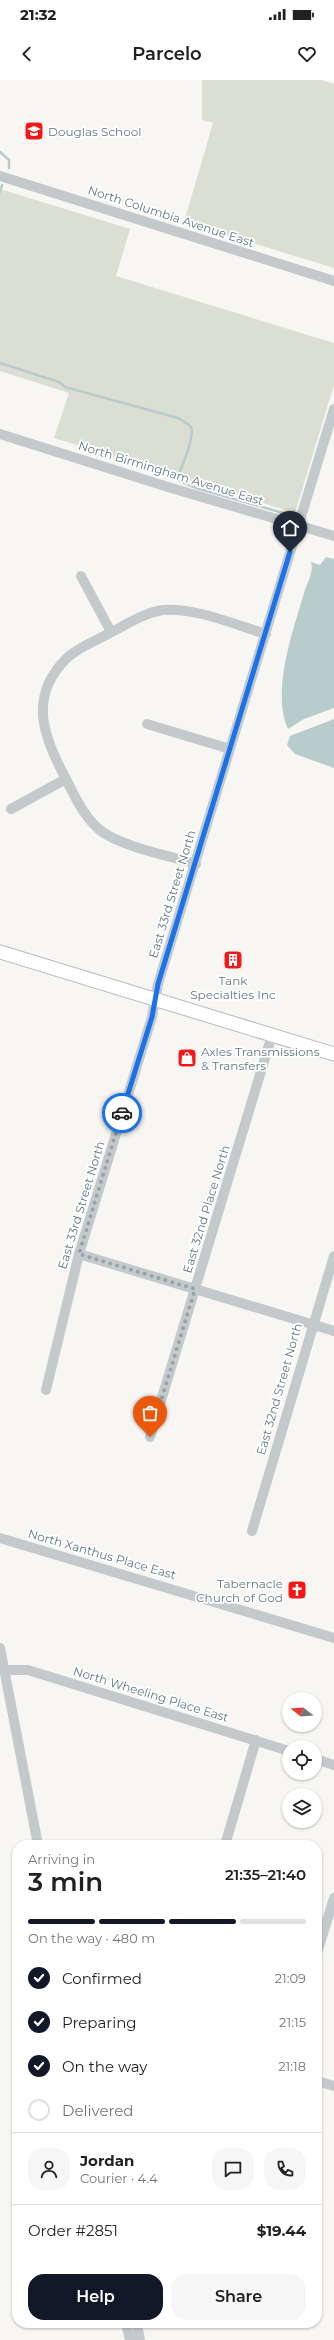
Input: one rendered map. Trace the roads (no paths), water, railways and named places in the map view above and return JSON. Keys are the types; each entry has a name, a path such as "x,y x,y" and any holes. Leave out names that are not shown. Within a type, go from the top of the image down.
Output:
{"main road":[{"path":"0,952 334,1054"}],"street":[{"name":"North Columbia Avenue East","path":"0,176 334,281"},
{"name":"East 33rd Street North","path":"46,1390 79,1254 156,1000 158,984 196,864 334,409"},
{"name":"North Birmingham Avenue East","path":"0,434 168,487 334,536"},
{"path":"81,576 111,632"},
{"path":"196,864 119,840 104,833 89,819 66,779 45,734 42,713 47,689 56,670 67,658 111,632 152,612 174,610 190,612 266,634"},
{"path":"147,724 230,749"},
{"path":"11,809 66,779"},
{"name":"East 32nd Place North","path":"150,1437 272,1035"},
{"path":"79,1254 334,1331"},
{"name":"East 32nd Street North","path":"252,1531 312,1325 334,1256"},
{"name":"North Xanthus Place East","path":"0,1538 198,1596 334,1638"},
{"path":"0,1648 37,1840"},
{"name":"North Wheeling Place East","path":"4,1670 28,1670 282,1749"},
{"path":"226,1840 256,1740"},
{"path":"322,1761 334,1764"},
{"path":"322,1938 334,1898"},
{"path":"322,2082 334,2086"},
{"path":"127,2328 130,2340"},
{"path":"138,2328 140,2340"}],"waterway":[{"path":"0,152 9,160 9,168"},
{"path":"0,192 2,185"},
{"path":"0,363 59,382 65,387 178,418 187,423 191,427 192,431 188,452 178,476 180,481 196,488 290,515"}],"place":[{"name":"Douglas School","path":"34,131"},
{"name":"Tank Specialties Inc","path":"233,960"},
{"name":"Axles Transmissions & Transfers","path":"187,1058"},
{"name":"Tabernacle Church of God","path":"297,1590"}]}
